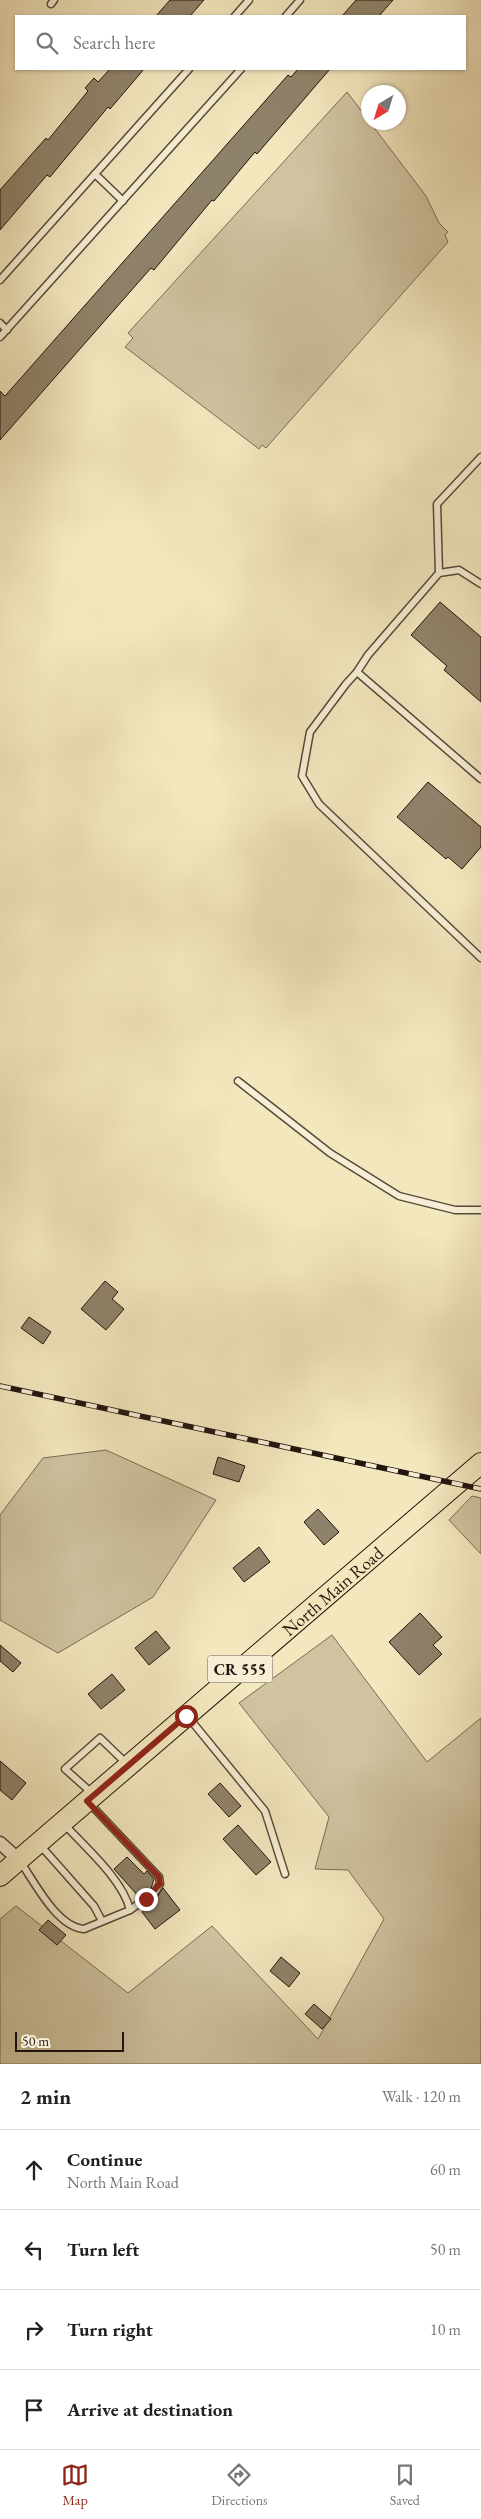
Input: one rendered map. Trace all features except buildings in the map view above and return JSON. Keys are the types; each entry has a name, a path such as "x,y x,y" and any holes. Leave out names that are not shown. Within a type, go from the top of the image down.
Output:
{"main road":[{"name":"North Main Road","path":"0,1876 481,1462"}],"street":[{"path":"0,1843 19,1860"}],"lane":[{"path":"236,15 249,0"},
{"path":"287,15 300,0"},
{"path":"0,280 187,70"},
{"path":"0,337 240,70"},
{"path":"95,174 123,201"},
{"path":"0,323 7,330"},
{"path":"439,573 437,504 481,456"},
{"path":"481,584 459,570 439,573 373,649 310,732 302,776 318,804 481,958"},
{"path":"357,672 481,779"},
{"path":"238,1081 330,1153 399,1196 455,1210 481,1210"},
{"path":"186,1716 265,1811 285,1874"},
{"path":"19,1860 64,1922 76,1929 84,1929 120,1916 155,1892 160,1884 159,1877 65,1769 100,1738 129,1765"},
{"path":"62,1822 118,1885 127,1897 130,1910"},
{"path":"38,1843 94,1906 102,1921"}],"shaded area":[{"path":"347,92 361,110 361,130 376,130 426,196 439,223 448,232 445,235 448,242 266,448 262,445 259,449 125,347 133,338 128,333"},
{"path":"106,1450 216,1500 153,1597 58,1653 0,1620 0,1515 43,1458"},
{"path":"472,1496 481,1498 481,1554 449,1520"},
{"path":"332,1635 427,1762 481,1718 481,2064 0,2064 0,1919 16,1906 128,1993 212,1926 318,2039 384,1919 348,1870 315,1869 329,1817 239,1703"}],"railway":[{"path":"0,1386 481,1489"}],"route":[{"path":"146,1899 155,1892 160,1884 159,1877 87,1801 186,1716"}]}
